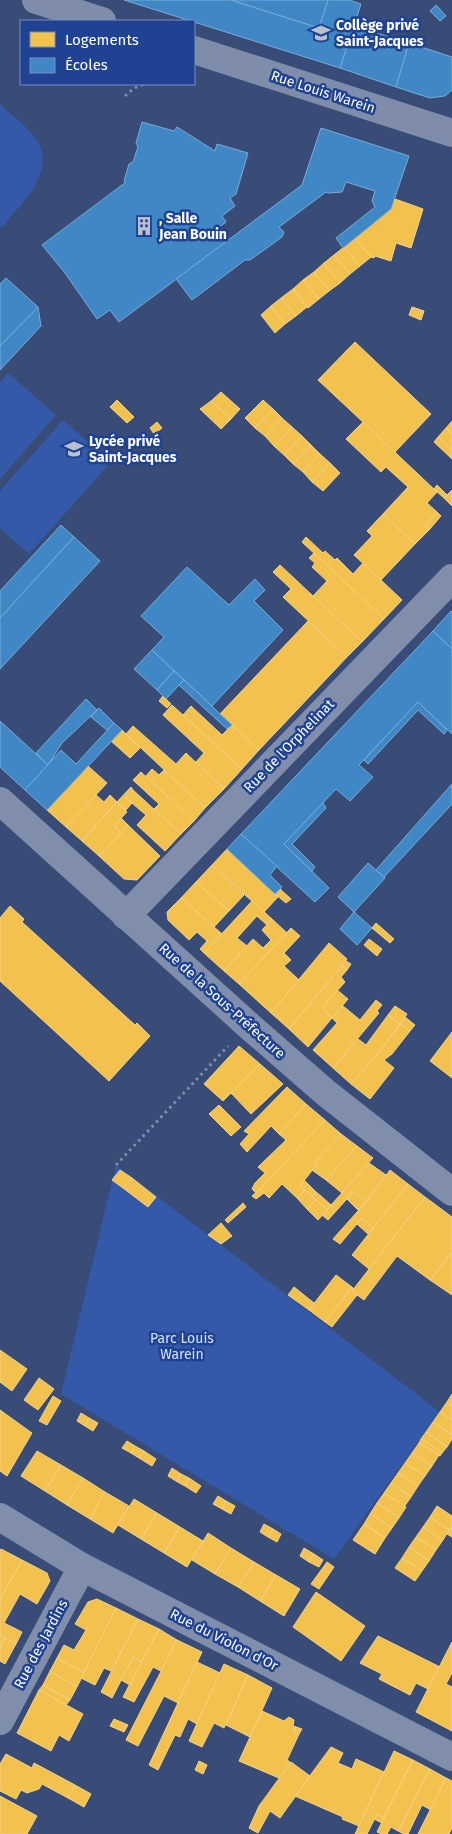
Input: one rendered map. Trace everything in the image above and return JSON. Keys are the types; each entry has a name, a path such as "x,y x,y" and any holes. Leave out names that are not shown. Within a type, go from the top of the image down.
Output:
{"main road":[{"path":"36,0 99,20"},
{"name":"Rue Louis Warein","path":"195,50 451,129"}],"street":[{"name":"Rue de l'Orphelinat","path":"126,916 452,578"},
{"name":"Rue de la Sous-Préfecture","path":"0,802 248,1025 351,1114 452,1192"},
{"name":"Rue du Violon d'Or","path":"0,1517 82,1567 452,1757"},
{"name":"Rue des Jardins","path":"0,1721 82,1567"}],"path":[{"path":"125,96 134,88 142,85"},
{"path":"116,1165 248,1025"}],"green space":[{"path":"0,104 31,133 40,145 43,157 42,170 37,182 21,205 0,228"},
{"path":"8,373 56,415 0,479 0,383"},
{"path":"63,420 111,462 29,554 0,528 0,491"},
{"name":"Parc Louis Warein","path":"116,1165 440,1412 334,1559 61,1394"}],"building: Logements":[{"path":"395,199 423,209 411,248 396,243 391,261 375,256 374,258 371,257 355,238 391,209"},
{"path":"355,238 371,257 360,266 344,247"},
{"path":"344,247 360,266 350,274 334,255"},
{"path":"334,255 350,274 340,283 324,263"},
{"path":"324,263 340,283 329,291 314,272"},
{"path":"314,272 329,291 319,299 303,280"},
{"path":"303,280 319,299 308,308 293,289"},
{"path":"293,289 307,307 296,316 281,298"},
{"path":"281,298 296,316 285,324 271,306"},
{"path":"271,306 285,324 275,333 261,315"},
{"path":"412,307 424,311 421,320 409,315"},
{"path":"355,342 431,414 395,452 318,380"},
{"path":"221,392 240,409 231,419 211,401"},
{"path":"117,400 134,417 127,423 110,407"},
{"path":"263,400 273,409 255,428 245,418"},
{"path":"211,401 231,419 221,429 200,409"},
{"path":"273,409 282,418 265,436 255,428"},
{"path":"282,418 292,427 274,446 265,436"},
{"path":"452,421 452,434 446,428"},
{"path":"157,422 162,428 154,434 150,428"},
{"path":"363,422 437,492 427,503 437,512 425,526 429,530 415,544 383,514 408,487 386,467 381,472 346,439"},
{"path":"292,427 302,436 284,455 274,446"},
{"path":"446,428 452,434 452,450 438,437"},
{"path":"302,436 311,445 293,464 284,455"},
{"path":"438,437 452,450 452,459 434,442"},
{"path":"311,445 320,454 303,472 293,464"},
{"path":"320,454 330,463 312,482 303,472"},
{"path":"330,463 340,473 323,491 312,482"},
{"path":"437,485 447,495 444,498 434,489"},
{"path":"452,490 452,506 444,498"},
{"path":"437,512 441,516 429,530 425,526"},
{"path":"383,514 415,544 381,580 354,555 372,536 367,531"},
{"path":"306,537 323,553 325,551 335,560 337,558 353,574 363,563 402,600 384,619 302,542"},
{"path":"314,553 384,619 362,642 313,596 327,581 312,567 315,563 309,558"},
{"path":"280,565 362,642 347,657 283,597 291,589 273,572"},
{"path":"308,621 347,657 259,750 220,714"},
{"path":"163,696 171,704 167,708 159,701"},
{"path":"172,705 242,769 224,789 196,762 204,753 163,715"},
{"path":"191,706 222,735 232,725 259,750 242,769 183,715"},
{"path":"133,726 176,764 186,753 224,789 205,808 126,734"},
{"path":"122,730 140,748 130,758 111,741"},
{"path":"88,766 107,783 66,827 47,810"},
{"path":"152,769 159,775 164,770 205,808 194,821 146,776"},
{"path":"141,772 194,821 181,834 154,809 159,804 133,780"},
{"path":"131,787 133,790 126,798 132,803 126,810 117,802"},
{"path":"133,790 181,834 165,851 137,825 146,815 126,798"},
{"path":"96,795 104,802 110,795 117,802 82,841 66,827"},
{"path":"117,802 127,812 114,826 121,833 99,856 82,841"},
{"path":"121,818 128,825 121,833 114,826"},
{"path":"128,825 160,856 137,880 124,879 99,856"},
{"path":"227,849 278,897 264,912 212,865"},
{"path":"212,865 244,895 229,911 196,882"},
{"path":"196,882 229,911 214,927 181,898"},
{"path":"280,889 291,899 286,903 275,894"},
{"path":"181,898 222,934 204,953 200,949 207,941 197,932 189,940 168,920 167,912"},
{"path":"252,901 272,919 267,925 257,916 237,938 247,946 224,971 204,953"},
{"path":"10,906 24,919 22,922 135,1025 137,1023 150,1036 109,1081 0,981 0,918"},
{"path":"272,919 287,933 239,984 224,971 253,939 263,948 271,940 262,930"},
{"path":"376,923 394,939 390,943 372,928"},
{"path":"291,928 300,936 284,953 291,960 284,966 299,980 271,1013 239,984"},
{"path":"369,939 382,949 377,956 364,945"},
{"path":"329,943 347,959 289,1029 271,1013"},
{"path":"346,961 351,964 347,970 342,966"},
{"path":"342,966 347,970 341,977 345,982 322,1008 332,1018 308,1047 289,1029"},
{"path":"337,990 348,999 332,1018 322,1008"},
{"path":"376,1000 382,1005 377,1011 379,1013 333,1068 313,1050 337,1023 332,1018 343,1006 360,1020"},
{"path":"395,1006 407,1014 400,1024 388,1015"},
{"path":"388,1015 400,1024 377,1055 351,1084 333,1068 358,1039 366,1045"},
{"path":"405,1017 415,1025 410,1031 400,1024"},
{"path":"400,1024 410,1031 392,1054 384,1060 394,1068 370,1099 351,1084 377,1055"},
{"path":"452,1032 452,1078 430,1061"},
{"path":"239,1046 260,1064 223,1101 204,1084"},
{"path":"260,1064 283,1084 251,1114 231,1093"},
{"path":"287,1087 306,1104 279,1134 271,1126 247,1152 240,1144 249,1134 244,1131"},
{"path":"306,1104 325,1120 256,1193 252,1189 265,1173 258,1167 286,1140 279,1134"},
{"path":"219,1105 241,1127 231,1136 209,1114"},
{"path":"325,1120 341,1134 315,1162 317,1164 300,1186 305,1190 297,1198 282,1184 269,1198 260,1189"},
{"path":"341,1134 357,1146 326,1180 312,1170 317,1164 315,1162"},
{"path":"357,1146 373,1158 342,1193 326,1180"},
{"path":"369,1163 386,1175 366,1202 354,1191 328,1220 322,1215"},
{"path":"120,1170 132,1178 123,1188 112,1180"},
{"path":"390,1170 408,1184 373,1228 362,1218 340,1244 333,1239 366,1202"},
{"path":"132,1178 156,1197 148,1207 123,1188"},
{"path":"304,1180 308,1184 303,1189 300,1186"},
{"path":"308,1184 316,1192 312,1197 303,1189"},
{"path":"408,1184 425,1197 369,1269 352,1255"},
{"path":"260,1189 264,1193 256,1199 252,1196"},
{"path":"305,1190 316,1200 307,1209 297,1198"},
{"path":"354,1191 366,1202 358,1210 347,1199"},
{"path":"316,1192 321,1196 316,1200 312,1197"},
{"path":"321,1196 331,1205 327,1210 316,1200"},
{"path":"425,1197 452,1217 452,1252 430,1280 397,1256 364,1300 352,1291"},
{"path":"316,1200 327,1210 318,1220 307,1209"},
{"path":"243,1203 246,1207 228,1223 225,1220"},
{"path":"362,1218 373,1228 368,1234 357,1224"},
{"path":"221,1223 232,1236 221,1244 208,1235"},
{"path":"452,1252 452,1295 430,1280"},
{"path":"336,1275 352,1287 325,1322 309,1310"},
{"path":"294,1287 314,1303 309,1310 288,1295"},
{"path":"352,1287 354,1289 352,1291 357,1295 332,1327 325,1322"},
{"path":"0,1350 27,1369 12,1391 0,1382"},
{"path":"39,1378 54,1389 38,1410 24,1400"},
{"path":"452,1394 452,1406 447,1402"},
{"path":"53,1396 61,1401 47,1425 39,1421"},
{"path":"447,1402 452,1406 452,1420 440,1412"},
{"path":"0,1410 32,1433 7,1476 0,1471"},
{"path":"440,1412 452,1420 452,1435 433,1422"},
{"path":"81,1413 89,1418 85,1426 77,1421"},
{"path":"89,1418 98,1423 93,1431 85,1426"},
{"path":"433,1422 452,1435 452,1439 447,1447 426,1432"},
{"path":"426,1432 447,1447 442,1453 421,1439"},
{"path":"421,1439 442,1453 440,1456 419,1443"},
{"path":"127,1441 135,1446 131,1453 122,1448"},
{"path":"419,1443 439,1455 432,1466 412,1453"},
{"path":"135,1446 144,1451 139,1458 131,1453"},
{"path":"37,1451 61,1465 45,1491 21,1476"},
{"path":"144,1451 156,1459 152,1466 139,1458"},
{"path":"412,1453 432,1466 425,1476 405,1463"},
{"path":"405,1463 425,1476 418,1486 398,1473"},
{"path":"61,1465 83,1478 67,1505 45,1491"},
{"path":"172,1468 181,1474 176,1481 168,1476"},
{"path":"398,1473 418,1486 411,1497 391,1483"},
{"path":"181,1474 189,1478 185,1486 176,1481"},
{"path":"83,1478 105,1492 90,1519 67,1505"},
{"path":"189,1478 201,1486 196,1493 185,1486"},
{"path":"391,1483 411,1497 404,1507 384,1493"},
{"path":"105,1492 129,1506 113,1533 90,1519"},
{"path":"384,1493 406,1507 399,1518 377,1503"},
{"path":"218,1496 226,1501 222,1509 213,1504"},
{"path":"134,1499 157,1513 141,1539 118,1525"},
{"path":"226,1501 235,1506 231,1514 222,1509"},
{"path":"377,1503 399,1518 392,1528 370,1514"},
{"path":"437,1506 452,1516 452,1526 449,1530 430,1517"},
{"path":"157,1513 180,1527 164,1553 141,1539"},
{"path":"370,1514 392,1528 385,1538 364,1524"},
{"path":"430,1517 449,1530 443,1540 423,1527"},
{"path":"264,1524 273,1529 268,1537 260,1532"},
{"path":"364,1524 385,1538 375,1554 353,1540"},
{"path":"452,1526 452,1537 447,1534"},
{"path":"180,1527 203,1541 187,1567 164,1553"},
{"path":"423,1527 443,1540 436,1550 416,1537"},
{"path":"273,1529 281,1534 277,1542 268,1537"},
{"path":"208,1533 231,1548 215,1574 192,1560"},
{"path":"416,1537 436,1550 429,1561 409,1547"},
{"path":"409,1547 429,1561 422,1571 402,1558"},
{"path":"231,1548 254,1562 238,1587 215,1574"},
{"path":"304,1548 314,1554 309,1562 300,1556"},
{"path":"0,1550 22,1560 0,1599"},
{"path":"314,1554 323,1560 319,1567 309,1562"},
{"path":"402,1558 422,1571 415,1581 395,1568"},
{"path":"22,1560 47,1573 50,1581 37,1604 20,1594 4,1623 22,1632 16,1644 0,1635 0,1599"},
{"path":"254,1562 276,1575 260,1601 238,1587"},
{"path":"327,1562 334,1567 319,1589 311,1584"},
{"path":"276,1575 300,1589 284,1616 260,1601"},
{"path":"316,1592 365,1626 341,1661 293,1627"},
{"path":"97,1599 116,1608 84,1673 57,1658 64,1645 74,1650 86,1630 75,1624 88,1602"},
{"path":"116,1608 138,1619 111,1671 104,1668 95,1685 81,1678"},
{"path":"138,1619 159,1629 142,1662 133,1657 112,1698 101,1692"},
{"path":"159,1629 177,1640 161,1671 153,1667 134,1702 123,1697"},
{"path":"0,1635 5,1638 0,1647"},
{"path":"378,1636 440,1667 428,1689 416,1683 410,1695 379,1679 382,1674 360,1663"},
{"path":"5,1638 16,1644 5,1664 0,1661 0,1647"},
{"path":"177,1640 202,1652 178,1703 164,1696 138,1746 126,1740"},
{"path":"452,1642 452,1673 446,1684 452,1687 452,1731 416,1712"},
{"path":"133,1657 142,1662 130,1685 121,1680"},
{"path":"57,1658 84,1673 77,1687 50,1671"},
{"path":"197,1662 220,1673 197,1724 188,1719 180,1737 175,1735 158,1770 149,1765"},
{"path":"224,1664 248,1675 224,1728 214,1723 202,1747 189,1741"},
{"path":"50,1671 77,1687 70,1700 43,1685"},
{"path":"248,1675 272,1688 250,1737 226,1725"},
{"path":"43,1685 70,1700 66,1705 39,1690"},
{"path":"39,1690 83,1714 69,1741 59,1735 51,1751 17,1733"},
{"path":"262,1711 284,1721 289,1717 294,1720 293,1726 296,1727 294,1732 299,1734 287,1760 290,1762 279,1778 239,1761"},
{"path":"114,1719 128,1725 124,1732 110,1726"},
{"path":"296,1727 302,1729 299,1734 294,1732"},
{"path":"331,1747 343,1753 338,1763 352,1769 356,1759 384,1772 359,1826 295,1796"},
{"path":"394,1751 413,1760 384,1818 377,1814 367,1834 355,1834"},
{"path":"6,1754 32,1768 34,1763 75,1785 68,1798 42,1784 39,1789 27,1793 21,1790 16,1799 0,1791 0,1764"},
{"path":"413,1760 430,1769 398,1831 391,1827 387,1834 377,1832"},
{"path":"199,1761 207,1765 203,1774 195,1770"},
{"path":"291,1762 310,1776 280,1818 270,1811 258,1833 249,1828 259,1806"},
{"path":"430,1769 446,1778 431,1810 422,1805 408,1834 404,1834 398,1831"},
{"path":"446,1778 452,1781 452,1828 449,1834 418,1834"},
{"path":"75,1785 91,1794 84,1807 68,1798"},
{"path":"0,1796 37,1816 27,1834 0,1834"},
{"path":"377,1814 384,1818 382,1823 374,1819"}],"building: Écoles":[{"path":"124,0 231,0 319,28 328,0 349,0 361,4 340,68 195,22 195,20 188,20"},
{"path":"231,0 328,0 319,28"},
{"path":"436,5 446,16 440,21 430,11"},
{"path":"354,26 409,43 396,87 340,68"},
{"path":"409,43 452,57 452,90 445,96 430,98 396,87"},
{"name":", Salle Jean Bouin","path":"142,122 174,131 177,127 215,151 217,144 248,153 236,194 230,198 235,206 222,216 226,222 215,230 225,243 119,322 110,310 97,319 65,273 42,245 126,182 124,181 129,164 133,162 138,147 136,143"},
{"path":"321,128 409,156 391,209 343,248 336,238 375,207 372,201 375,191 346,182 342,192 326,192 279,227 284,232 282,237 250,260 245,260 192,300 176,279 302,185"},
{"path":"6,278 38,307 0,346 0,284"},
{"path":"38,307 41,326 0,370 0,346"},
{"path":"61,525 74,537 0,618 0,591"},
{"path":"74,537 100,561 0,669 0,618"},
{"path":"187,567 229,605 255,579 265,590 254,601 283,630 212,706 152,650 164,637 141,616"},
{"path":"452,612 452,649 433,631"},
{"path":"433,631 452,649 452,734 418,702 359,765 373,777 350,801 336,789 284,844 329,888 315,902 241,834"},
{"path":"152,650 174,671 157,690 134,669"},
{"path":"174,671 184,680 166,699 157,690"},
{"path":"184,680 232,725 227,729 179,685"},
{"path":"86,699 97,710 62,743 48,765 36,753"},
{"path":"418,702 447,730 444,734 418,710 368,764 364,760"},
{"path":"99,708 114,723 107,730 91,717"},
{"path":"0,721 48,765 25,790 0,767"},
{"path":"114,723 122,730 47,810 25,790 61,750 76,764"},
{"path":"452,784 452,804 384,877 376,870"},
{"path":"323,803 326,808 292,844 315,867 312,871 284,844"},
{"path":"241,834 277,866 270,875 282,887 275,894 227,849"},
{"path":"368,863 385,878 354,912 338,897"},
{"path":"354,912 372,928 357,945 340,929"}],"place":[{"name":"Collège privé Saint-Jacques","path":"321,33"},
{"name":", Salle Jean Bouin","path":"144,226"},
{"name":"Lycée privé Saint-Jacques","path":"74,449"}]}
